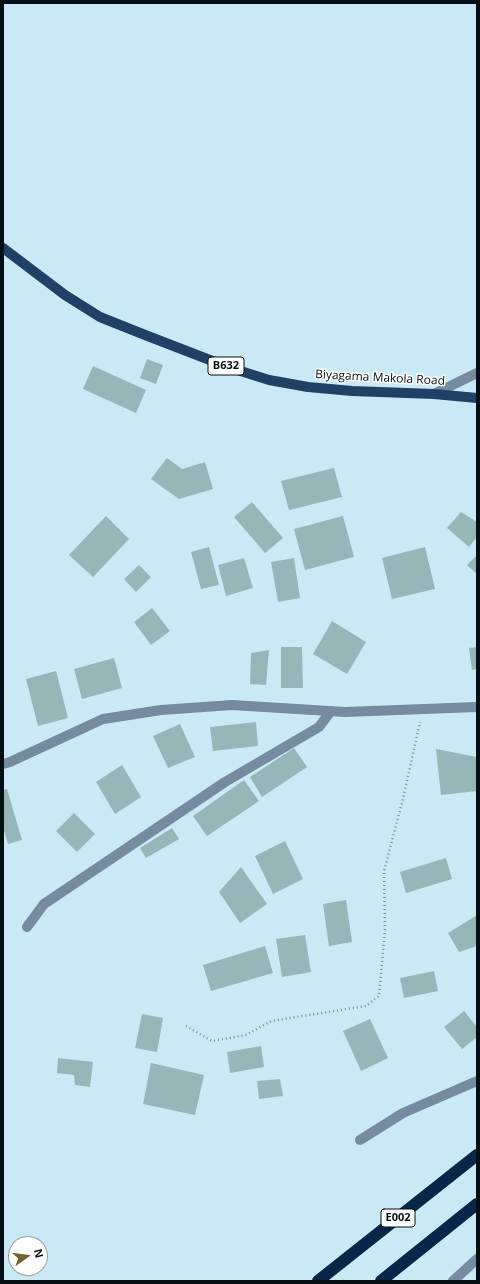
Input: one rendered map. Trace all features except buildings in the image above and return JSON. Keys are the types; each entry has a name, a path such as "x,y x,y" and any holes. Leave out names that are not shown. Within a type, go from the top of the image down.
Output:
{"highway":[{"name":"E002","path":"318,1281 477,1155"},
{"path":"381,1281 477,1204"}],"main road":[{"name":"Biyagama Makola Road","path":"3,248 65,295 100,316 228,367 269,380 308,387 352,391 434,394 477,398"}],"street":[{"path":"434,394 477,373"},
{"path":"3,764 103,719 160,710 232,705 345,712 477,707"},
{"path":"27,926 44,904 226,782 319,727 331,711"},
{"path":"360,1140 403,1113 477,1081"},
{"path":"453,1281 477,1259"}],"path":[{"path":"186,1026 212,1041 246,1036 272,1021 366,1006 379,996 385,930 384,871 403,799 421,718"}]}
